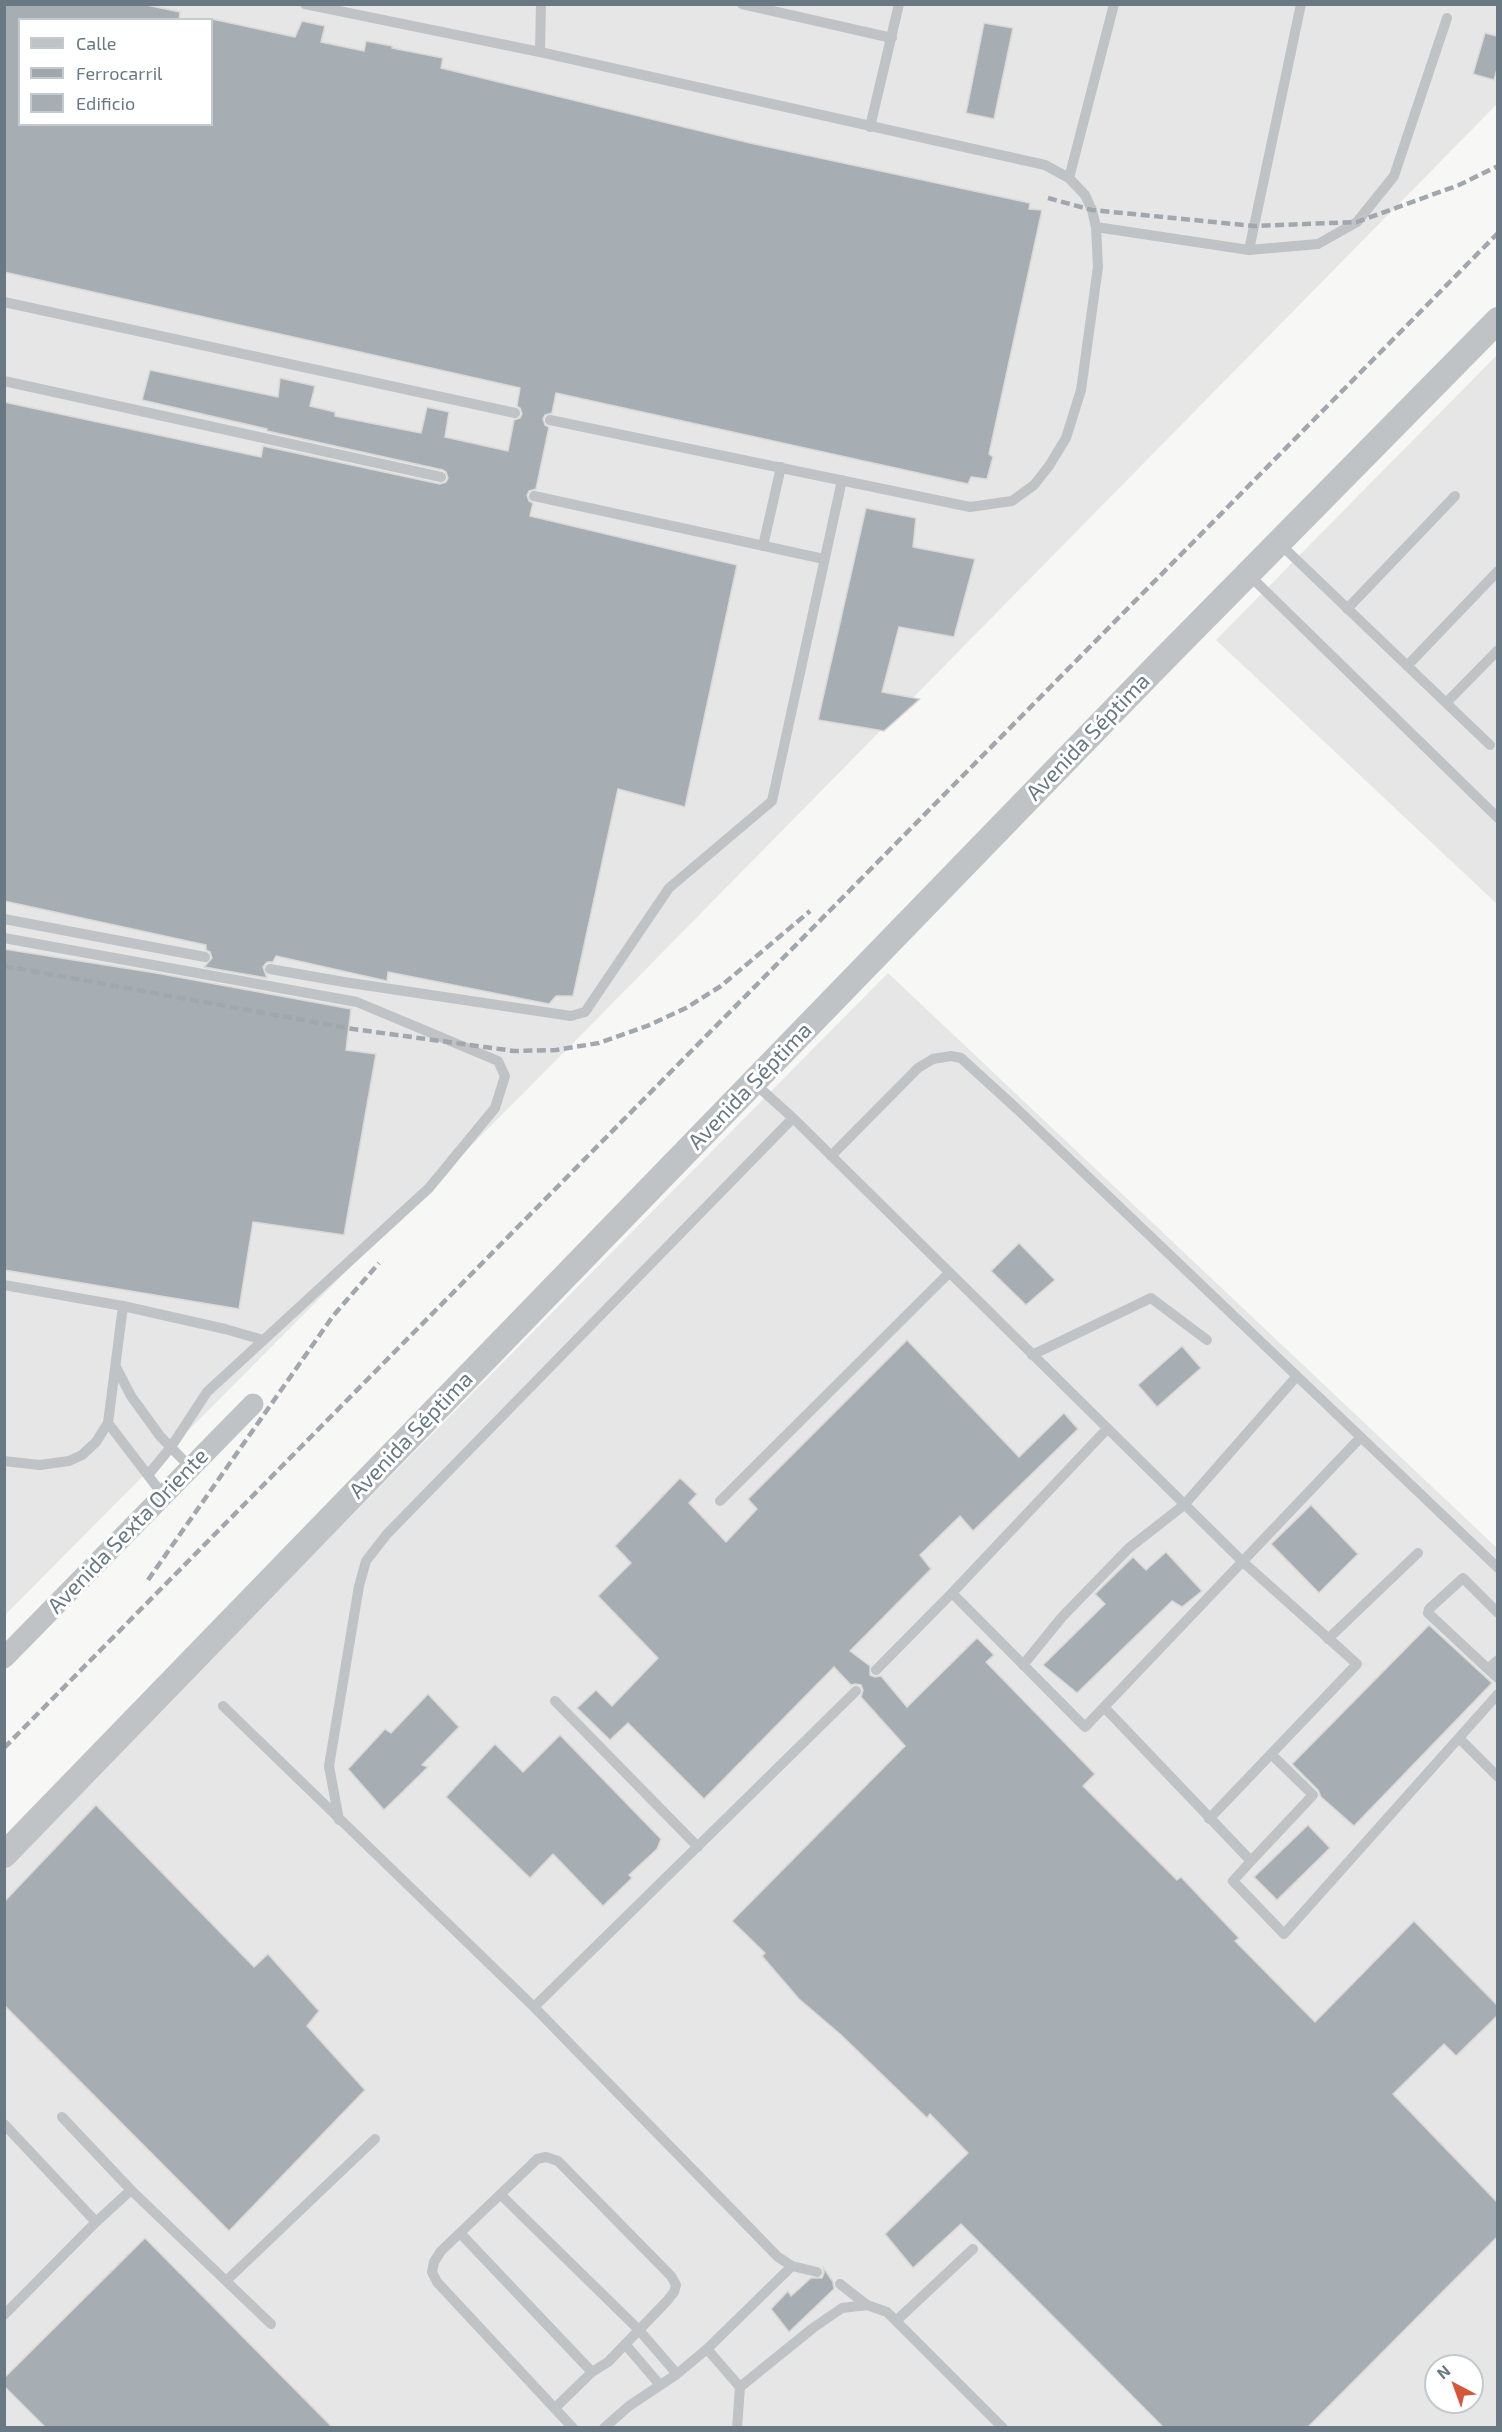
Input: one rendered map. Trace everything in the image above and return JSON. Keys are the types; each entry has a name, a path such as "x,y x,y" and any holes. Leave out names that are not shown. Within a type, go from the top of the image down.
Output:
{"street":[{"name":"Avenida Séptima","path":"4,1855 753,1082 1497,320"},
{"name":"Avenida Sexta Oriente","path":"4,1658 253,1404"}],"lane":[{"path":"305,4 540,52 1045,165 1069,178 1085,195 1096,227 1098,267 1080,390 1066,438 1049,466 1034,485 1012,501 970,507 550,420"},
{"path":"540,52 541,4"},
{"path":"741,4 892,38"},
{"path":"870,127 898,4"},
{"path":"1069,178 1114,4"},
{"path":"1249,250 1301,4"},
{"path":"1096,227 1249,250 1318,244 1357,222 1394,176 1447,18"},
{"path":"4,302 515,413"},
{"path":"4,381 441,477"},
{"path":"763,546 781,467"},
{"path":"270,969 572,1016 585,1012 669,888 772,801 842,480"},
{"path":"534,496 824,559"},
{"path":"1347,609 1455,496"},
{"path":"1279,543 1490,745"},
{"path":"1407,666 1497,571"},
{"path":"1248,574 1497,818"},
{"path":"1446,703 1497,650"},
{"path":"4,920 205,957"},
{"path":"4,938 357,1002 498,1061 505,1076 495,1108 429,1188 207,1392 171,1447 148,1475"},
{"path":"831,1156 918,1068 933,1059 951,1056 961,1058 1362,1437 1497,1568"},
{"path":"753,1082 793,1118 1106,1430 1243,1562 1357,1664 1209,1819"},
{"path":"339,1820 329,1766 359,1586 366,1561 387,1534 793,1118"},
{"path":"720,1500 949,1273"},
{"path":"4,1285 123,1306 225,1329 262,1340"},
{"path":"1032,1356 1151,1298 1207,1340"},
{"path":"4,1461 40,1466 69,1461 82,1455 96,1442 108,1423 123,1306"},
{"path":"116,1367 130,1396 190,1467"},
{"path":"1023,1665 1062,1617 1129,1548 1184,1504 1297,1376"},
{"path":"108,1423 164,1495"},
{"path":"876,1670 1106,1430"},
{"path":"952,1593 1085,1727 1362,1437"},
{"path":"1328,1639 1418,1553"},
{"path":"1497,1613 1463,1578 1429,1609 1428,1613 1497,1678"},
{"path":"1488,1669 1497,1660"},
{"path":"534,2007 856,1691"},
{"path":"1271,1754 1313,1795 1233,1881 1284,1934 1497,1694"},
{"path":"555,1701 698,1847"},
{"path":"223,1706 534,2007 778,2257 792,2266 817,2272"},
{"path":"1104,1707 1251,1861"},
{"path":"1459,1738 1497,1777"},
{"path":"62,2117 130,2190 272,2324"},
{"path":"4,2124 96,2222"},
{"path":"226,2281 375,2139"},
{"path":"555,2408 592,2372 608,2362 667,2301 676,2285 671,2276 558,2162 546,2157 537,2159 441,2251 434,2262 432,2272 437,2282 555,2408 573,2427"},
{"path":"4,2315 130,2190"},
{"path":"501,2195 639,2330 677,2374"},
{"path":"460,2233 592,2372"},
{"path":"896,2321 973,2249"},
{"path":"604,2427 677,2374 707,2349 792,2266"},
{"path":"840,2284 867,2304 887,2312 1003,2427"},
{"path":"740,2387 813,2328 842,2308 867,2304"},
{"path":"625,2344 660,2385"},
{"path":"707,2349 740,2387 737,2427"}],"shaded area":[{"path":"5,5 1497,5 1497,104 588,1028 5,1615"},
{"path":"1497,355 1497,904 1216,640"},
{"path":"888,973 1497,1548 1497,2427 5,2428 5,1866"}],"building":[{"path":"4,4 142,4 180,12 179,18 18,18 18,126 213,126 213,19 295,37 302,21 325,26 321,42 364,51 366,41 392,46 392,48 443,58 441,68 750,143 1030,203 1029,209 1042,210 989,454 993,457 987,479 971,477 968,484 556,393 552,413 545,415 543,419 545,425 549,427 536,489 529,491 527,495 529,501 533,503 530,516 737,565 685,807 618,789 573,996 556,996 549,1004 388,972 387,981 276,956 273,962 267,962 263,967 267,978 204,967 212,958 210,952 206,950 206,945 4,901 4,402 261,457 263,446 440,484 446,482 448,478 443,470 267,431 267,429 142,400 150,370 278,397 280,378 315,386 310,406 335,412 335,416 421,433 427,407 449,412 445,437 508,451 514,420 520,418 522,414 517,406 520,388 4,272"},
{"path":"984,23 1013,28 994,119 966,113"},
{"path":"1485,33 1497,36 1497,69 1494,80 1473,74"},
{"path":"866,508 916,518 913,547 975,559 954,637 899,627 882,692 920,699 884,731 818,720"},
{"path":"4,949 156,973 351,1009 346,1050 376,1054 344,1235 253,1222 239,1309 4,1270"},
{"path":"1019,1243 1055,1280 1026,1305 991,1271"},
{"path":"907,1340 1019,1457 1064,1413 1078,1429 973,1531 960,1516 920,1555 931,1569 850,1651 870,1666 870,1675 881,1676 907,1707 977,1638 994,1655 986,1662 1095,1774 1083,1786 1177,1880 1181,1877 1239,1938 1235,1941 1315,2022 1414,1921 1497,2005 1497,2016 1456,2056 1444,2044 1393,2094 1497,2202 1497,2237 1308,2427 1163,2427 961,2224 913,2268 885,2234 968,2153 930,2114 927,2118 840,2034 799,1999 762,1956 765,1953 732,1921 905,1746 861,1697 863,1690 861,1685 851,1685 834,1667 704,1799 628,1723 610,1740 577,1708 596,1690 612,1706 658,1658 598,1596 631,1563 615,1546 680,1478 697,1494 689,1503 726,1542 757,1509 748,1499"},
{"path":"1182,1346 1201,1368 1157,1407 1138,1385"},
{"path":"1311,1505 1358,1554 1319,1593 1271,1544"},
{"path":"1166,1552 1202,1591 1182,1607 1172,1601 1077,1693 1043,1665 1105,1604 1095,1594 1133,1557 1146,1570"},
{"path":"1429,1625 1492,1683 1354,1826 1321,1797 1318,1790 1292,1764"},
{"path":"428,1694 459,1727 422,1765 428,1767 384,1810 348,1769 385,1729 391,1733"},
{"path":"560,1735 661,1839 657,1849 629,1875 632,1878 603,1906 553,1854 530,1878 446,1797 495,1744 523,1772"},
{"path":"96,1805 254,1967 268,1954 319,2011 307,2026 365,2090 229,2231 4,2005 4,1902"},
{"path":"1308,1825 1330,1848 1277,1900 1254,1877"},
{"path":"145,2238 332,2427 45,2427 4,2386 4,2378"},
{"path":"823,2267 833,2282 834,2289 789,2332 771,2309 788,2291 791,2296 811,2278 822,2278"}],"railway":[{"path":"1048,198 1092,210 1254,226 1357,222 1459,185 1498,166"},
{"path":"4,1748 1498,233"},
{"path":"4,966 353,1029 514,1051 556,1050 599,1043 647,1026 686,1008 721,986 810,911"},
{"path":"148,1580 333,1316 379,1263"}]}
